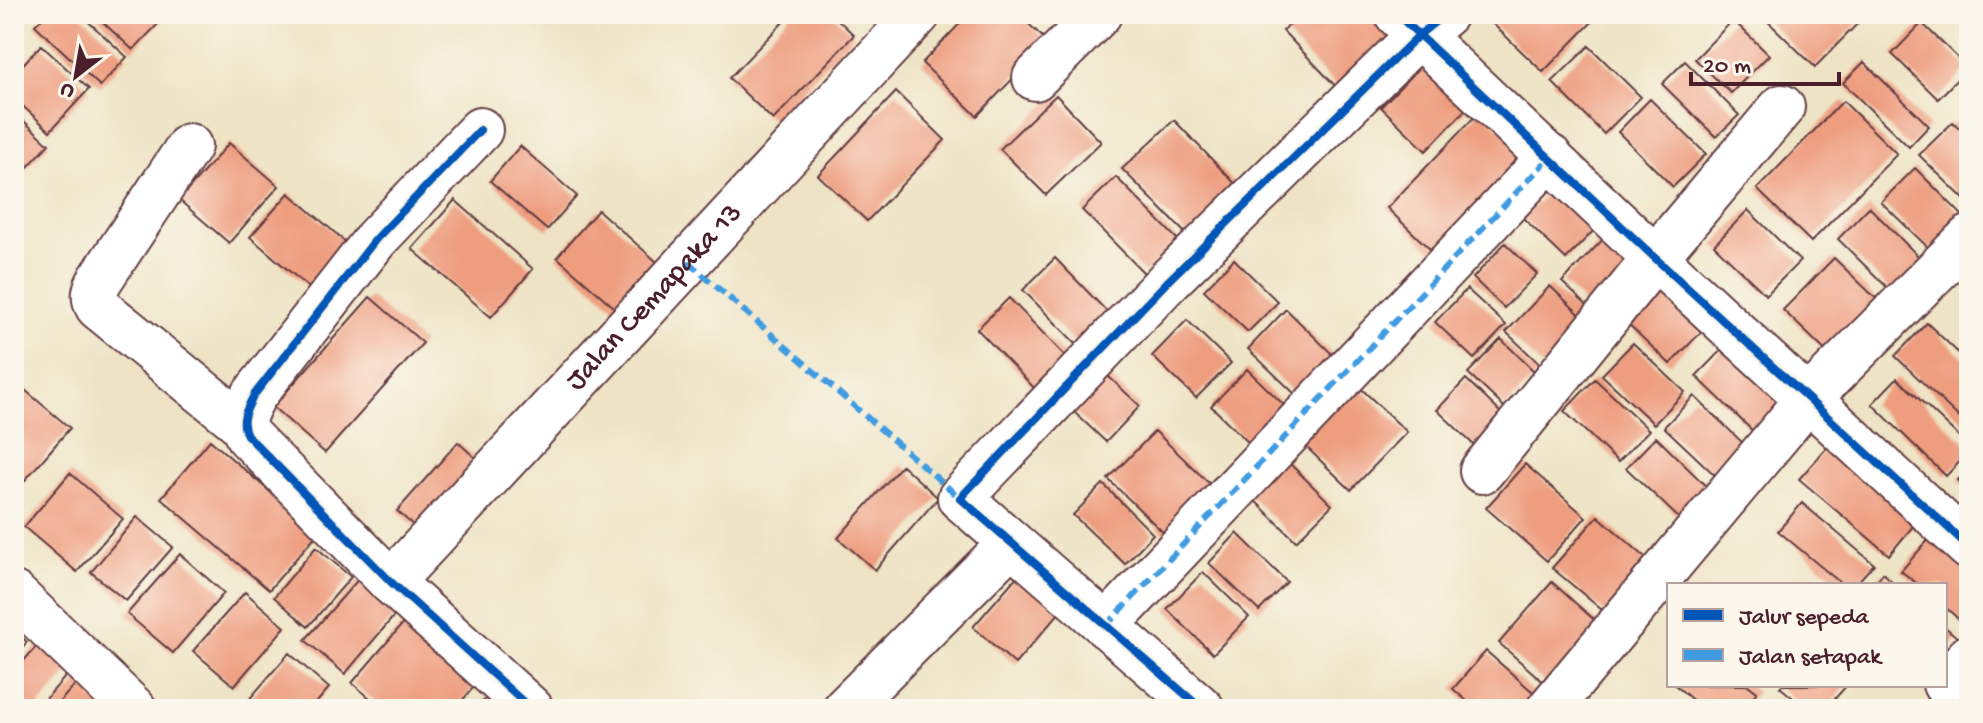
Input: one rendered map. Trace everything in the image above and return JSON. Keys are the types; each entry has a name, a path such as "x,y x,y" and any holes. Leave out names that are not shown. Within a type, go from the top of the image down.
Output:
{"street":[{"name":"Jalan Cemapaka 13","path":"391,582 918,14"},
{"path":"1035,78 1099,14"},
{"path":"1173,700 1106,626 960,498 1420,21 1550,157 1655,258 1969,547"},
{"path":"1482,471 1782,107"},
{"path":"243,425 245,412 254,395 376,239 480,130"},
{"path":"189,146 100,280 94,301 243,425 247,435 391,582 531,709"},
{"path":"1106,626 1550,157"},
{"path":"1549,709 1809,398 1969,238"},
{"path":"845,709 1011,543"},
{"path":"14,594 134,709"},
{"path":"1947,681 1969,657"},
{"path":"1922,709 1941,687"}],"building":[{"path":"46,14 80,14 127,57 100,86 35,25"},
{"path":"94,14 149,14 159,23 133,50"},
{"path":"791,14 832,14 854,35 773,120 729,78"},
{"path":"969,14 1018,14 1048,42 977,116 922,63"},
{"path":"1301,14 1372,14 1397,41 1342,93 1283,31"},
{"path":"1499,14 1589,14 1595,19 1543,72 1491,22"},
{"path":"1760,14 1867,14 1815,67"},
{"path":"1733,20 1769,55 1731,93 1695,59"},
{"path":"1922,23 1968,68 1938,99 1892,54"},
{"path":"41,45 89,89 50,131 14,98 14,74"},
{"path":"1589,46 1641,97 1604,134 1552,82"},
{"path":"1425,61 1471,104 1426,151 1381,107"},
{"path":"1685,61 1739,115 1716,137 1662,84"},
{"path":"1864,62 1929,126 1909,147 1843,83"},
{"path":"896,92 945,140 867,221 818,175"},
{"path":"1056,95 1101,142 1046,195 1000,149"},
{"path":"1650,99 1706,154 1673,187 1618,132"},
{"path":"1843,101 1897,154 1811,242 1757,189"},
{"path":"1481,110 1530,157 1436,255 1387,208"},
{"path":"14,112 49,144 14,182"},
{"path":"1174,120 1246,195 1196,244 1122,169"},
{"path":"1953,122 1969,138 1969,204 1919,155"},
{"path":"229,143 279,186 229,243 179,200"},
{"path":"520,146 577,196 547,230 490,181"},
{"path":"1915,168 1969,222 1941,260 1881,202"},
{"path":"1116,177 1179,241 1145,274 1082,210"},
{"path":"1557,182 1601,223 1566,259 1523,218"},
{"path":"289,193 348,244 309,288 250,237"},
{"path":"455,200 533,269 491,317 412,249"},
{"path":"1869,207 1930,268 1899,299 1838,239"},
{"path":"598,210 657,262 616,309 557,257"},
{"path":"1748,210 1800,261 1766,295 1714,245"},
{"path":"1612,230 1646,263 1596,314 1562,282"},
{"path":"1505,243 1537,274 1504,308 1473,278"},
{"path":"1055,258 1116,321 1084,352 1023,290"},
{"path":"1834,258 1889,311 1838,363 1783,310"},
{"path":"1234,259 1278,302 1248,332 1204,290"},
{"path":"1664,276 1711,322 1670,364 1623,319"},
{"path":"1550,286 1591,325 1547,371 1506,332"},
{"path":"1467,289 1506,325 1474,359 1435,322"},
{"path":"370,297 423,343 325,453 273,407"},
{"path":"1009,298 1073,364 1041,395 977,329"},
{"path":"1286,309 1335,357 1297,396 1248,349"},
{"path":"1187,320 1231,363 1196,398 1152,356"},
{"path":"1927,323 1969,363 1969,427 1895,356"},
{"path":"1734,337 1801,400 1762,440 1696,376"},
{"path":"1501,339 1537,374 1505,408 1468,373"},
{"path":"1633,343 1685,392 1654,424 1602,375"},
{"path":"1247,369 1288,409 1252,446 1211,406"},
{"path":"1107,375 1140,406 1106,442 1073,411"},
{"path":"1897,378 1969,446 1969,452 1946,476 1872,404"},
{"path":"1466,379 1505,417 1476,447 1437,410"},
{"path":"1595,379 1649,430 1618,462 1564,411"},
{"path":"1352,380 1407,432 1351,490 1297,438"},
{"path":"19,385 70,428 14,493 14,391"},
{"path":"1694,396 1747,447 1718,478 1664,427"},
{"path":"1155,431 1216,490 1169,538 1108,479"},
{"path":"1656,437 1710,490 1681,520 1626,468"},
{"path":"210,440 318,533 269,590 161,498"},
{"path":"458,442 484,466 424,535 397,511"},
{"path":"1830,444 1919,519 1889,555 1799,479"},
{"path":"1280,454 1332,505 1296,541 1245,491"},
{"path":"1525,464 1586,517 1547,561 1486,508"},
{"path":"902,465 938,498 875,570 838,538"},
{"path":"1969,469 1969,491 1958,480"},
{"path":"70,473 123,519 77,572 24,527"},
{"path":"1103,484 1153,534 1125,564 1073,515"},
{"path":"1802,503 1874,564 1857,583 1841,583 1778,531"},
{"path":"1598,516 1653,564 1608,615 1552,568"},
{"path":"137,517 173,547 126,601 91,572"},
{"path":"1237,533 1287,582 1259,611 1209,563"},
{"path":"1930,538 1969,571 1969,628 1947,609 1947,583 1916,583 1901,571"},
{"path":"316,547 351,577 308,627 274,597"},
{"path":"180,554 224,593 173,653 127,614"},
{"path":"1203,572 1249,617 1213,654 1167,609"},
{"path":"1883,573 1894,583 1875,583"},
{"path":"362,575 400,609 345,674 305,640"},
{"path":"1018,575 1060,612 1015,664 973,627"},
{"path":"1552,582 1601,626 1548,686 1499,643"},
{"path":"245,592 285,627 234,686 193,651"},
{"path":"412,613 484,675 455,709 383,709 352,683"},
{"path":"1947,629 1958,638 1947,650"},
{"path":"14,630 27,642 14,657"},
{"path":"42,640 73,668 37,709 25,709 14,700 14,672"},
{"path":"1486,651 1542,700 1535,709 1476,709 1453,689"},
{"path":"289,653 329,688 311,709 241,709"},
{"path":"83,676 121,709 53,709"},
{"path":"1677,687 1751,687 1757,692 1742,709 1703,709"},
{"path":"1780,687 1845,687 1826,709 1806,709"},
{"path":"487,697 500,709 477,709"}],"marked path":[{"path":"1106,626 1550,157"},
{"path":"688,262 960,498"}],"cycle path":[{"path":"1397,14 1655,258 1969,547"},
{"path":"1202,709 960,498 1169,280 1419,35 1445,14"},
{"path":"480,130 376,239 254,395 244,424 247,435 391,582 531,709"}]}
